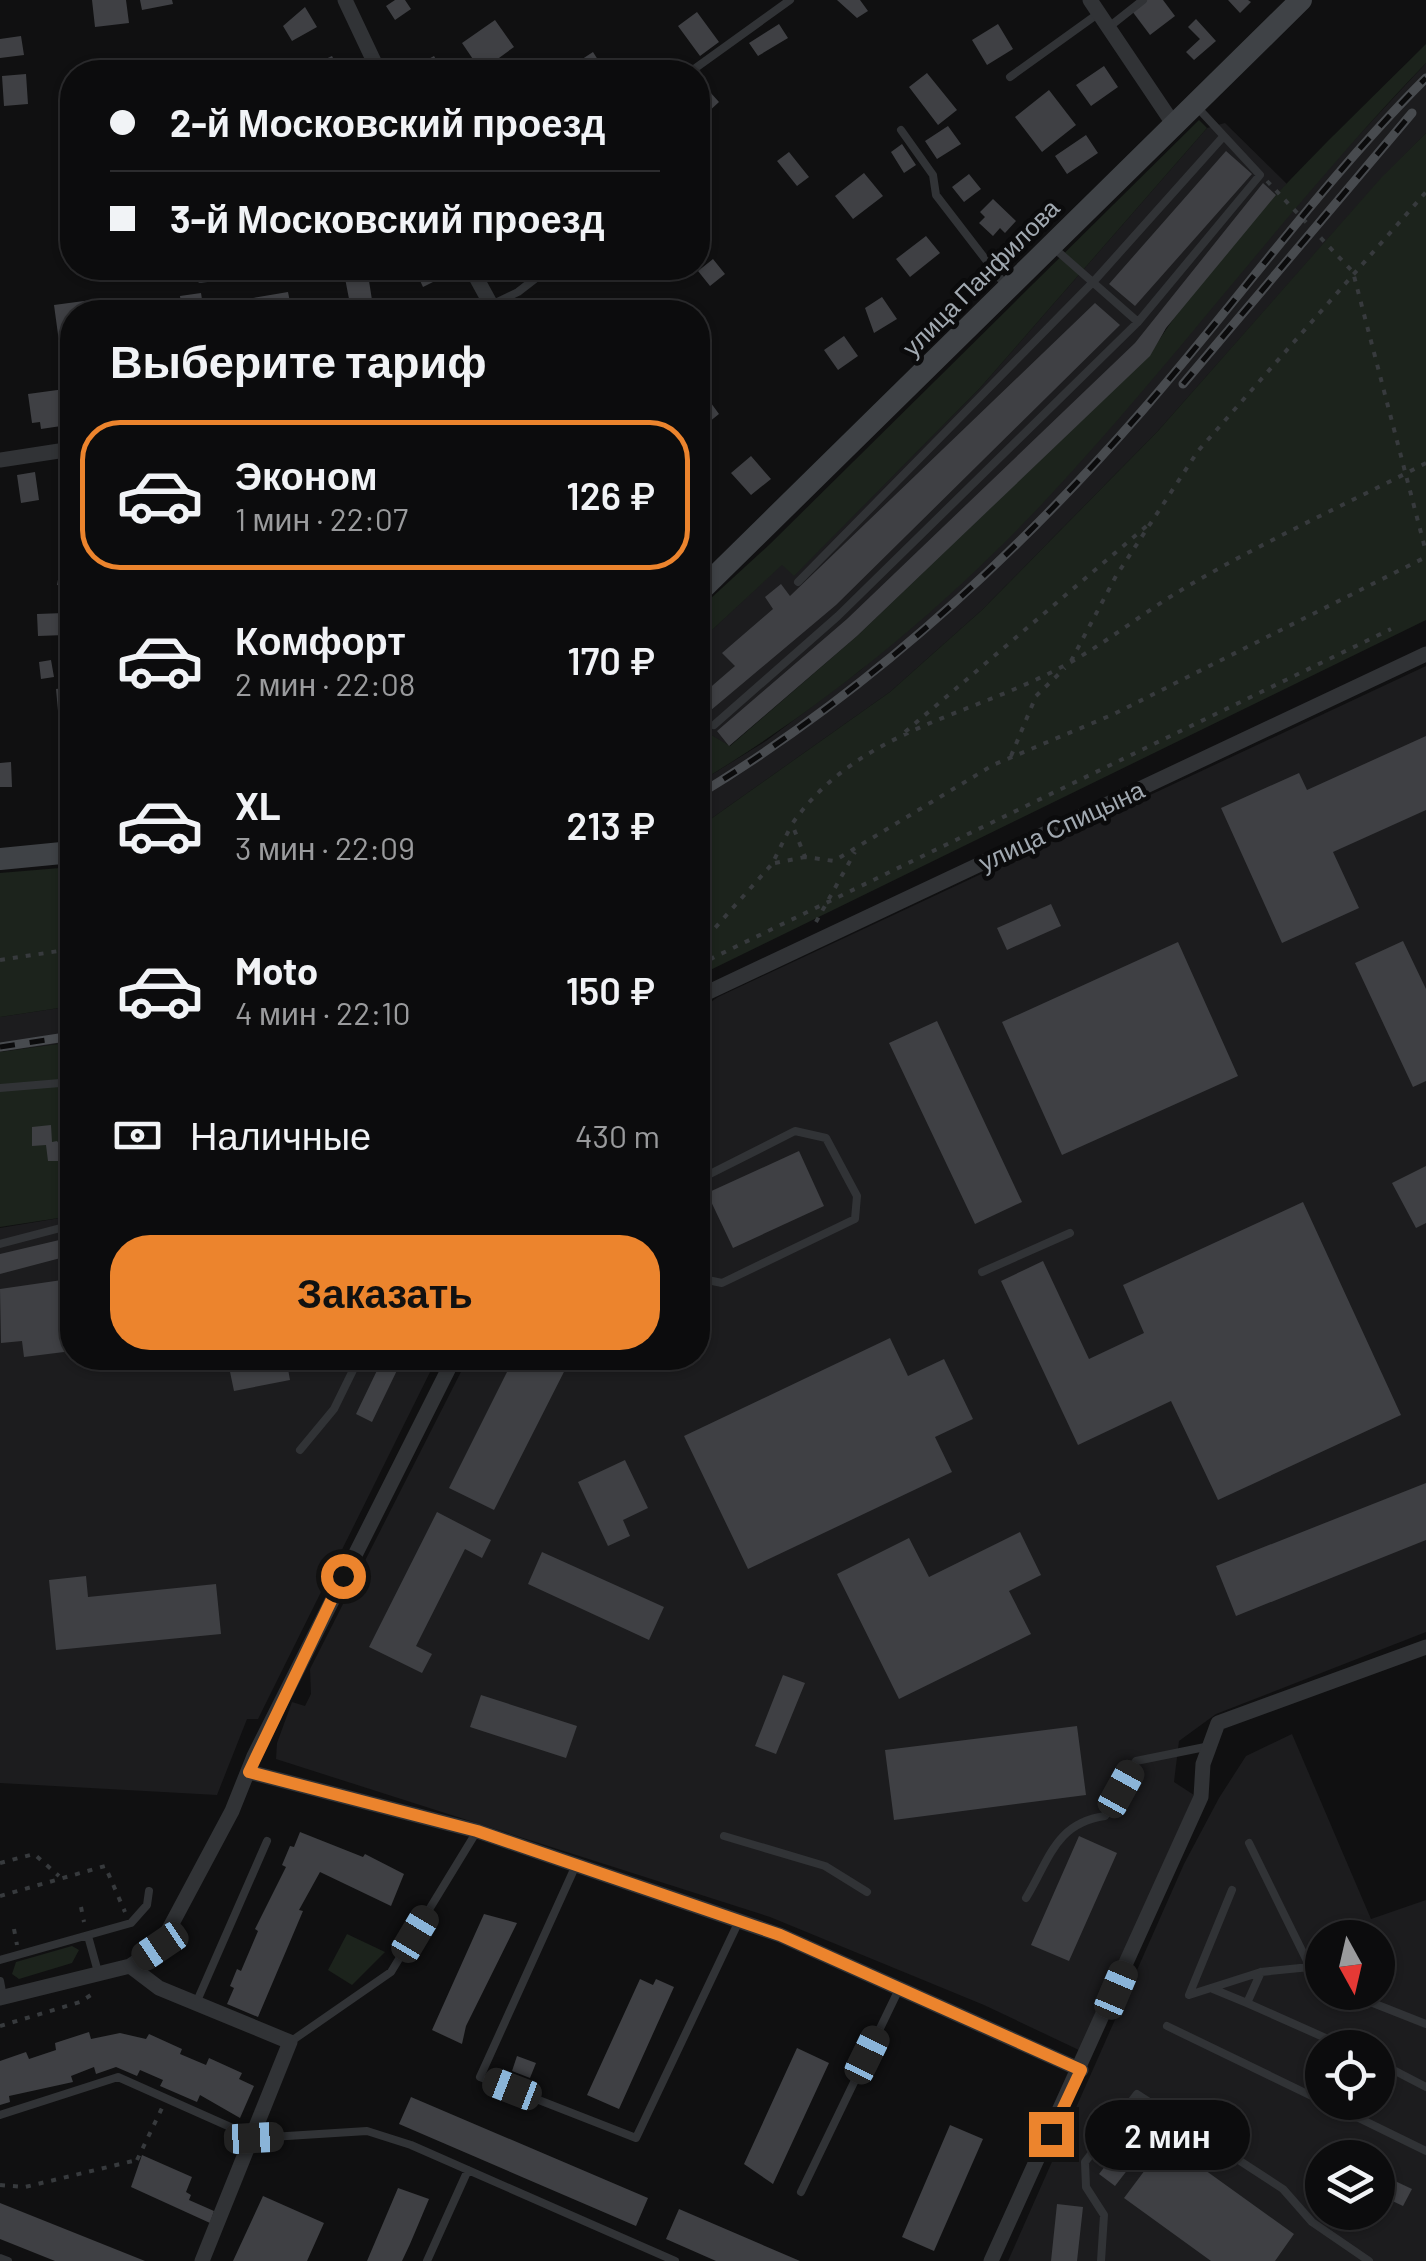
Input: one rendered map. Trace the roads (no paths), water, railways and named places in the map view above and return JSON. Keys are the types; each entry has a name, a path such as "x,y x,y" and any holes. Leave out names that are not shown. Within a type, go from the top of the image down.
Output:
{"main road":[{"name":"улица Панфилова","path":"710,581 1172,122 1301,0"},
{"path":"0,859 60,853"}],"street":[{"path":"345,0 373,60"},
{"path":"1100,13 1172,122"},
{"path":"0,460 60,451"},
{"name":"улица Спицына","path":"710,992 1426,654"},
{"path":"1,1992 101,1980 160,1946 448,1370"},
{"path":"991,2261 1081,2070 1200,1797 1218,1723 1426,1647"},
{"path":"249,1772 477,1831 739,1921 900,1987 1081,2070"},
{"path":"130,1966 159,1988 290,2042 202,2261"}],"lane":[{"path":"707,60 790,0"},
{"path":"1010,77 1100,13 1144,0"},
{"path":"714,725 838,616 1138,322 1260,174 1222,138 1194,103"},
{"path":"900,130 933,175 936,195 1008,288"},
{"path":"798,582 1096,280 1222,138"},
{"path":"1051,246 1096,280 1138,322"},
{"path":"506,300 534,280"},
{"path":"0,1088 60,1083"},
{"path":"710,1174 795,1131 826,1138 857,1196 855,1219 722,1283 710,1280"},
{"path":"0,1244 60,1229"},
{"path":"982,1272 1070,1233"},
{"path":"300,1450 334,1409 353,1370"},
{"path":"1026,1898 1064,1833 1078,1820 1106,1816 1136,1761 1210,1746"},
{"path":"290,2042 391,1972 477,1831"},
{"path":"724,1836 825,1866 866,1892"},
{"path":"196,2004 267,1841"},
{"path":"1249,1843 1305,1957"},
{"path":"576,1865 480,2077 636,2138 739,1921"},
{"path":"1232,1890 1189,1996 1261,1972 1305,1968"},
{"path":"0,1960 130,1923 147,1905 148,1891"},
{"path":"88,1936 101,1980"},
{"path":"1247,2003 1261,1972"},
{"path":"802,2192 900,1987"},
{"path":"1212,1988 1308,2030"},
{"path":"1391,2010 1426,2024"},
{"path":"1167,2026 1305,2093"},
{"path":"1395,2071 1426,2087"},
{"path":"0,2115 118,2077 254,2138 367,2131 468,2170 657,2257 675,2261"},
{"path":"1101,2261 1104,2216 1086,2187 1085,2162 1138,2094 1283,2189 1312,2222 1370,2261"},
{"path":"1362,2120 1426,2150"},
{"path":"427,2261 468,2170"},
{"path":"0,2258 8,2261"}],"railway":[{"path":"710,787 820,713 878,668 1042,519 1142,411 1316,200 1426,78"},
{"path":"1183,384 1412,113"},
{"path":"0,1047 60,1038"}]}
